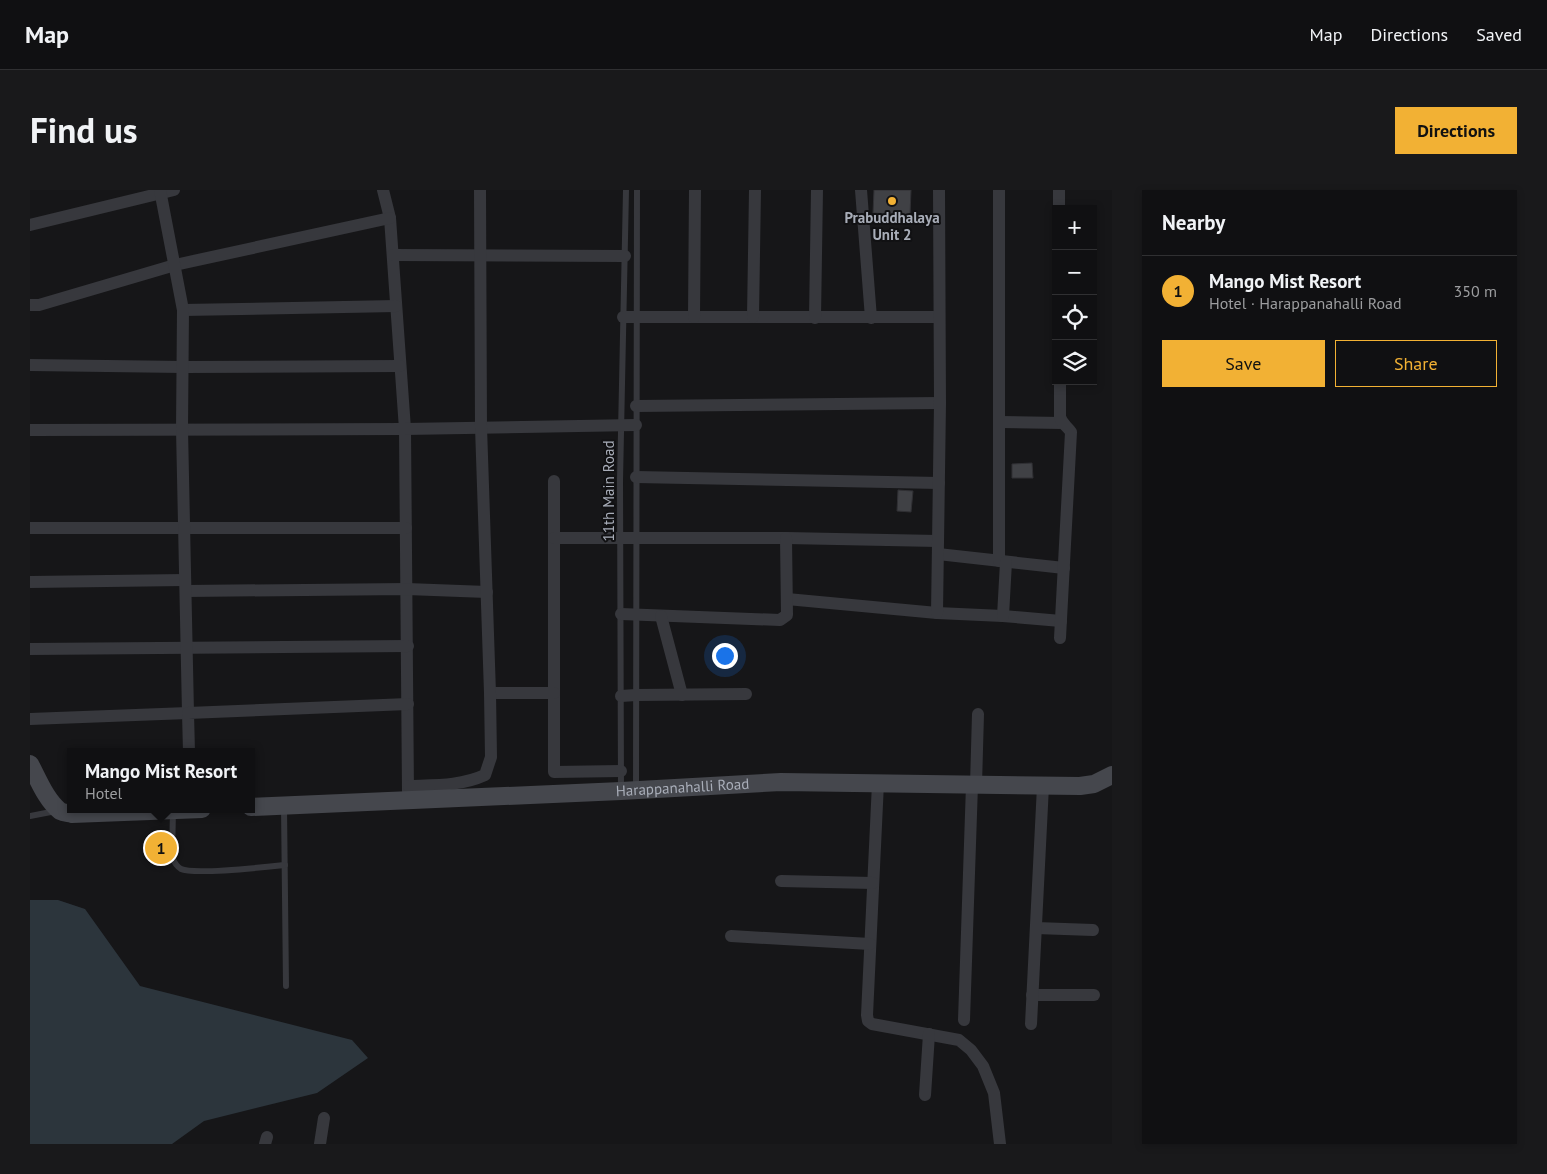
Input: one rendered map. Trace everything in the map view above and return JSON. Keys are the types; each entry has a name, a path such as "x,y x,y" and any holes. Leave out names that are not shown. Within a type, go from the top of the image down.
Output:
{"street":[{"path":"30,225 174,190"},
{"path":"383,190 390,218 405,429 408,794 473,780 485,775 491,757 481,427 480,190"},
{"path":"694,317 695,190"},
{"path":"753,317 755,190"},
{"path":"815,318 817,190"},
{"path":"861,190 871,318"},
{"path":"937,613 940,403 939,190"},
{"path":"999,190 1003,616"},
{"path":"1058,190 1059,205"},
{"path":"160,192 184,310 182,429 189,748"},
{"path":"30,305 175,266 390,218"},
{"path":"392,255 625,256"},
{"path":"184,310 396,306"},
{"path":"630,317 939,317"},
{"path":"30,365 183,367 400,366"},
{"path":"1060,385 1060,417 1062,423"},
{"path":"636,406 940,403"},
{"path":"1000,422 1062,423 1068,426 1070,432 1060,638"},
{"path":"30,430 405,429 636,425"},
{"path":"636,477 939,483"},
{"path":"554,481 554,772 621,771"},
{"path":"30,528 406,528"},
{"path":"554,538 786,538 938,541"},
{"path":"621,614 780,620 787,616 786,538"},
{"path":"938,554 1064,568"},
{"path":"30,582 487,592"},
{"path":"787,599 937,613 1061,621"},
{"path":"661,616 682,695"},
{"path":"30,648 408,646"},
{"path":"490,693 554,693"},
{"path":"621,696 746,694"},
{"path":"30,719 408,704"},
{"path":"964,1020 978,714"},
{"path":"30,764 48,796 60,810 67,812"},
{"name":"Harappanahalli Road","path":"255,807 284,806 408,794 629,791 781,782 1086,786 1112,775"},
{"path":"878,783 868,1021 872,1024 959,1040 971,1050 984,1066 994,1093 1000,1144"},
{"path":"1031,1024 1043,786"},
{"path":"69,813 100,813"},
{"path":"781,881 873,883"},
{"path":"1036,928 1093,930"},
{"path":"732,936 870,944"},
{"path":"1032,995 1094,995"},
{"path":"925,1095 929,1034"},
{"path":"320,1144 324,1118"}],"lane":[{"name":"11th Main Road","path":"626,190 625,256 636,406 637,538 636,695 629,791"},
{"name":"11th Main Road","path":"629,791 621,771 620,481 637,190"},
{"path":"284,806 286,986"},
{"path":"30,816 60,810"},
{"path":"183,813 172,857 175,864 182,870 204,871 285,865"}],"shaded area":[{"path":"30,900 58,900 85,909 140,986 352,1040 368,1058 317,1093 204,1121 172,1144 30,1144"}],"building":[{"name":"Prabuddhalaya Unit 2","path":"874,190 911,190 910,215 873,213"},
{"path":"1032,463 1033,478 1012,478 1012,464"},
{"path":"898,490 913,491 911,512 897,511"}],"place":[{"name":"Prabuddhalaya Unit 2","path":"892,201"},
{"name":"Mango Mist Resort","path":"161,848"}]}
